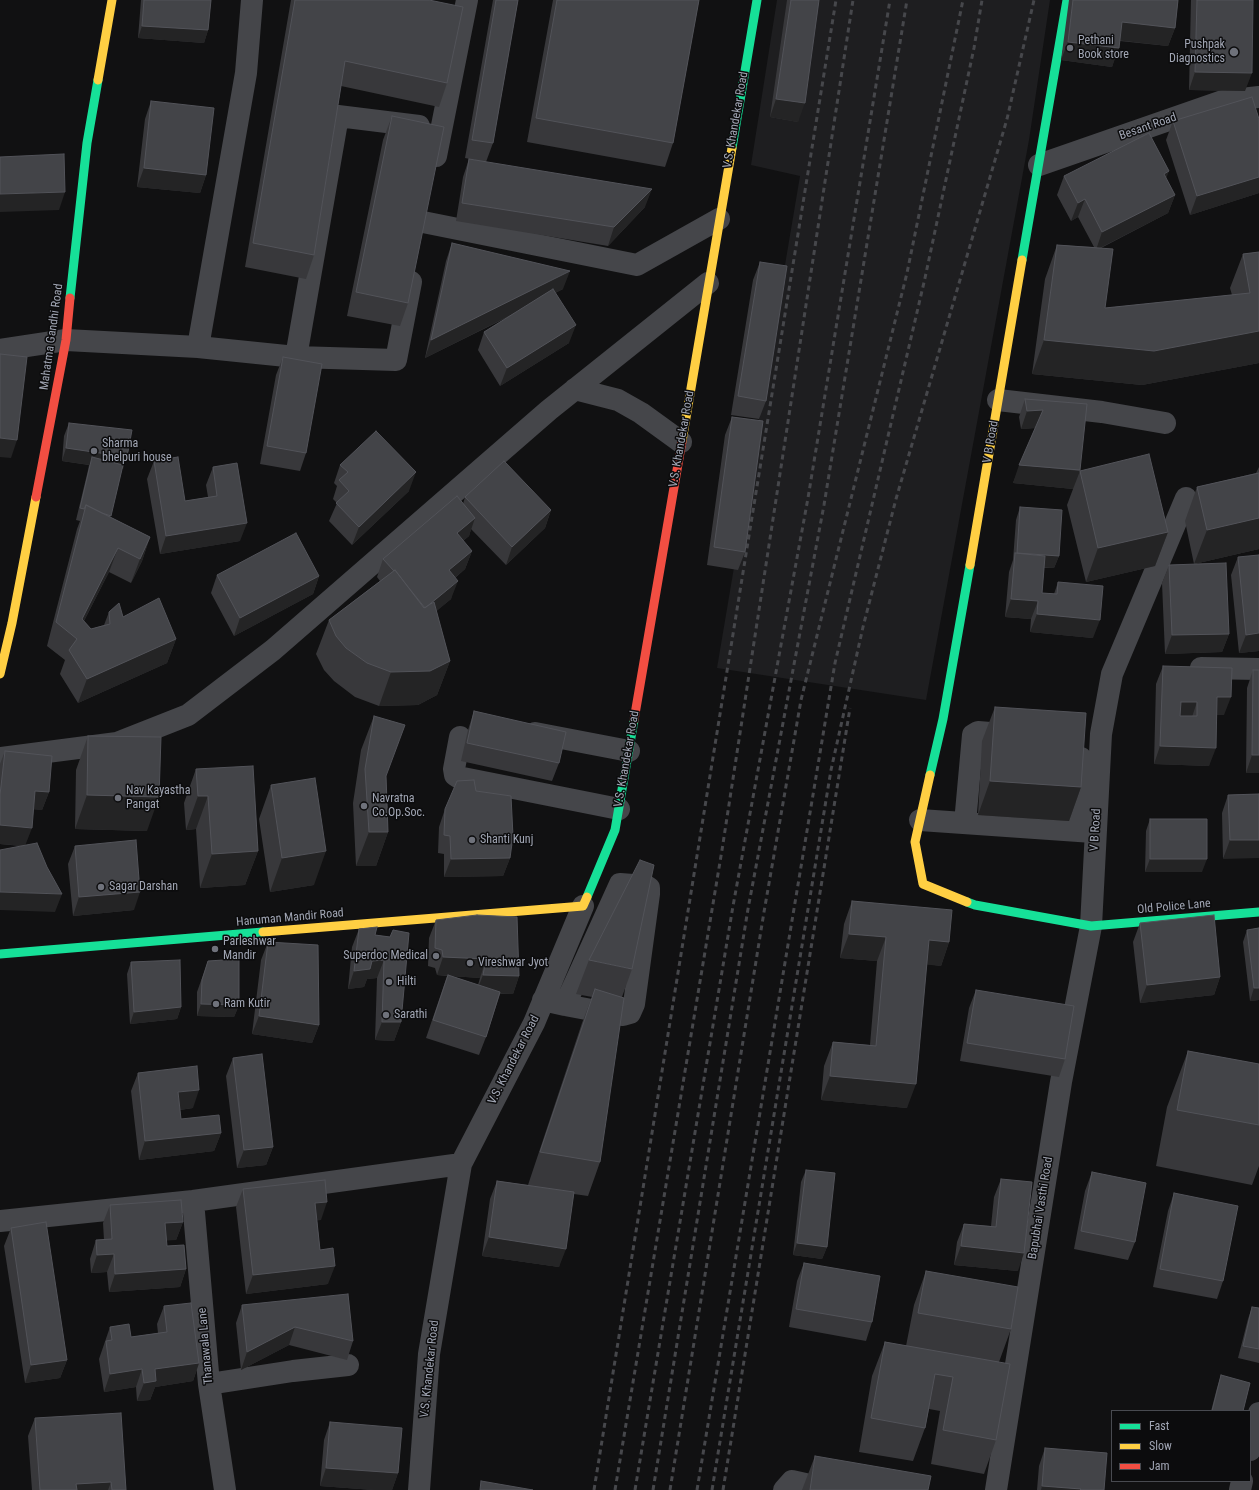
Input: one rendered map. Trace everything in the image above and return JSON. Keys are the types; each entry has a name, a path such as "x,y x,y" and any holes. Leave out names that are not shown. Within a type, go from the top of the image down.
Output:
{"street":[{"name":"Mahatma Gandhi Road","path":"0,674 6,623 66,340 87,143 112,0"},
{"path":"198,347 246,73 252,0"},
{"name":"V.S. Khandekar Road","path":"419,1490 429,1354 461,1164 534,1022 615,830 757,0"},
{"name":"V B Road","path":"920,820 943,719 1067,0"},
{"path":"432,176 466,8 442,12"},
{"name":"Besant Road","path":"1039,165 1223,101 1259,97"},
{"path":"296,357 338,116 442,129"},
{"path":"0,350 66,340 198,347 296,357 396,360 428,199"},
{"path":"423,222 637,265 719,219"},
{"path":"0,758 117,743 188,715 273,650 576,389 708,283"},
{"path":"576,389 618,400 641,413 681,442"},
{"path":"998,400 1102,412 1165,423"},
{"name":"V B Road","path":"1091,926 1088,832 1101,734 1112,674 1186,498"},
{"path":"1200,668 1259,669"},
{"path":"516,730 628,751"},
{"path":"965,823 973,735 978,732 1033,736"},
{"path":"460,737 454,769 458,777 619,809"},
{"path":"920,820 1088,832 1082,744 1079,739 1076,738"},
{"name":"Old Police Lane","path":"920,820 916,842 923,884 975,905 1091,926 1259,912"},
{"path":"543,1000 623,1015 630,1013 633,1008 649,888 639,885 593,882"},
{"path":"565,1005 620,884"},
{"name":"Hanuman Mandir Road","path":"0,954 583,906"},
{"name":"Bapubhai Vasthi Road","path":"996,1490 1061,1082 1091,926"},
{"path":"0,1222 193,1201 461,1164"},
{"name":"Thanawala Lane","path":"193,1201 209,1384 225,1490"},
{"path":"209,1384 293,1371 348,1366"},
{"path":"1251,1446 1259,1413"},
{"path":"784,1490 792,1481 832,1490"}],"shaded area":[{"path":"777,0 1050,0 1029,140 926,700 717,668 800,176 751,165"}],"building":[{"path":"144,0 211,0 208,30 142,26"},
{"path":"295,0 429,0 463,7 447,83 345,61 314,255 253,243"},
{"path":"496,0 518,0 493,143 472,140"},
{"path":"557,0 699,0 673,143 536,118"},
{"path":"791,0 819,0 805,103 776,99"},
{"path":"1073,0 1178,0 1175,28 1122,22 1119,48 1068,42"},
{"path":"1197,0 1253,0 1252,73 1195,72"},
{"path":"1252,97 1259,119 1259,177 1197,196 1173,121"},
{"path":"151,101 214,108 206,175 144,168"},
{"path":"392,116 444,127 408,303 356,292"},
{"path":"1149,133 1169,171 1164,174 1175,195 1102,232 1085,199 1078,203 1064,176"},
{"path":"64,154 65,192 0,194 0,157"},
{"path":"469,159 652,189 614,227 462,203"},
{"path":"452,243 570,271 431,340"},
{"path":"1057,245 1113,249 1105,308 1250,293 1243,254 1259,252 1259,331 1154,351 1044,340"},
{"path":"760,262 787,266 766,401 738,396"},
{"path":"553,289 576,325 507,368 484,332"},
{"path":"0,354 27,357 17,440 0,438"},
{"path":"283,357 322,364 306,453 267,446"},
{"path":"1025,399 1087,404 1080,470 1019,465 1043,410 1027,411"},
{"path":"732,417 763,421 745,552 714,547"},
{"path":"69,423 132,430 127,457 66,448"},
{"path":"376,431 416,472 359,527 336,503 349,491 339,480 348,472 340,465"},
{"path":"1149,454 1168,532 1098,548 1080,471"},
{"path":"92,457 123,465 111,516 86,505 84,509 80,508"},
{"path":"178,457 185,501 217,496 213,467 237,463 247,523 166,536 154,461"},
{"path":"504,461 551,510 512,547 465,497"},
{"path":"1259,473 1259,518 1207,530 1197,487"},
{"path":"457,496 475,518 457,533 472,551 449,570 458,581 425,608 395,570 394,571 383,559"},
{"path":"86,505 150,537 140,559 118,548 82,619 91,629 110,624 109,612 119,603 123,617 159,598 176,639 87,679 69,650 77,639 56,622"},
{"path":"1020,507 1062,510 1059,556 1017,553"},
{"path":"296,533 319,576 240,618 217,575"},
{"path":"1015,553 1045,556 1042,593 1057,594 1058,582 1103,586 1100,620 1037,614 1038,601 1011,599"},
{"path":"1259,555 1259,633 1246,635 1238,557"},
{"path":"1226,563 1229,634 1172,635 1169,565"},
{"path":"395,570 424,608 434,602 450,661 430,671 391,672 367,663 346,648 336,636 329,620"},
{"path":"1163,666 1232,668 1231,697 1217,697 1216,748 1160,746","holes":["1181,702 1197,702 1197,716 1180,716"]},
{"path":"1253,670 1259,670 1259,755 1252,755"},
{"path":"995,707 1086,713 1081,787 990,781"},
{"path":"474,711 566,732 559,763 467,743"},
{"path":"374,716 405,725 386,776 388,832 369,832 365,769"},
{"path":"88,736 161,737 159,797 87,795"},
{"path":"5,751 52,756 49,792 35,791 32,828 0,825 0,795"},
{"path":"253,766 258,851 212,854 208,796 198,796 196,769"},
{"path":"315,778 326,851 282,858 271,785"},
{"name":"Shanti Kunj","path":"474,780 476,791 511,796 513,836 510,858 451,859 450,836 444,835 445,809 457,781"},
{"path":"1259,794 1259,840 1230,840 1228,795"},
{"path":"1150,819 1207,819 1207,859 1150,859"},
{"path":"136,840 140,892 79,897 75,846"},
{"path":"37,843 47,867 62,894 0,892 0,850"},
{"path":"640,860 654,865 632,969 589,960"},
{"path":"852,901 952,910 949,942 929,940 916,1084 830,1076 833,1042 876,1046 886,937 849,934"},
{"path":"477,915 517,917 519,976 483,975 486,959 443,957 442,950 435,948 436,920"},
{"path":"1214,915 1220,977 1147,985 1140,923"},
{"path":"377,927 375,935 390,937 393,930 409,933 401,1022 382,1022 384,960 372,961 370,969 354,971 359,929"},
{"path":"1259,928 1259,988 1254,988 1247,930"},
{"path":"268,942 318,945 319,1025 259,1016"},
{"name":"Ram Kutir","path":"239,959 239,1005 201,1004 202,980 208,961"},
{"path":"180,960 181,1007 134,1012 131,962"},
{"path":"448,975 500,992 486,1037 433,1020"},
{"path":"595,989 624,998 600,1162 540,1152"},
{"path":"976,990 1074,1006 1065,1059 967,1043"},
{"path":"1188,1051 1259,1064 1259,1125 1177,1110"},
{"path":"262,1054 273,1147 244,1150 233,1058"},
{"path":"197,1066 199,1090 178,1092 181,1119 219,1115 221,1133 145,1141 138,1073"},
{"path":"806,1170 835,1173 827,1247 797,1243"},
{"path":"1092,1172 1146,1183 1135,1242 1081,1231"},
{"path":"1001,1179 1032,1182 1024,1253 961,1246 964,1224 996,1227"},
{"path":"325,1180 327,1202 315,1203 320,1250 333,1248 335,1266 253,1275 243,1189"},
{"path":"497,1181 574,1192 566,1249 489,1237"},
{"path":"1174,1193 1238,1206 1223,1281 1160,1269"},
{"path":"181,1200 183,1222 165,1223 167,1246 184,1245 186,1269 115,1274 114,1254 97,1255 96,1240 112,1239 110,1205"},
{"path":"46,1222 67,1360 31,1365 11,1228"},
{"path":"804,1263 880,1276 872,1322 796,1309"},
{"path":"926,1271 1018,1287 1011,1329 918,1313"},
{"path":"348,1294 353,1341 295,1327 247,1352 242,1305"},
{"path":"191,1303 199,1363 155,1369 156,1381 144,1383 142,1369 110,1374 106,1341 112,1340 110,1327 129,1324 131,1337 167,1332 164,1306"},
{"path":"1252,1307 1259,1308 1259,1349 1243,1346"},
{"path":"885,1342 1010,1364 996,1440 943,1430 953,1377 935,1374 925,1428 871,1418"},
{"path":"1221,1375 1250,1383 1243,1410 1212,1410"},
{"path":"121,1413 126,1490 112,1490 111,1482 76,1484 77,1490 40,1490 35,1418"},
{"path":"330,1422 402,1428 398,1473 326,1468"},
{"path":"1045,1448 1107,1453 1104,1490 1080,1490 1081,1489 1042,1486"},
{"path":"815,1456 931,1476 928,1490 810,1490"},
{"path":"481,1481 533,1490 480,1490"}],"railway":[{"path":"594,1490 836,0"},
{"path":"615,1490 722,850 853,0"},
{"path":"635,1490 733,906 808,498 890,0"},
{"path":"653,1490 748,909 824,505 907,0"},
{"path":"670,1490 764,912 801,700 907,273 963,0"},
{"path":"697,1490 835,663 925,278 974,48 982,0"},
{"path":"712,1490 831,770 863,627 896,499 1007,119 1034,0"},
{"path":"723,1490 850,708"}],"traffic: fast":[{"path":"732,148 757,0"},
{"path":"1022,260 1067,0"},
{"path":"70,298 87,143 98,80"},
{"path":"930,775 943,719 970,565"},
{"path":"587,897 615,830 634,720"},
{"path":"967,902 975,905 1091,926 1259,912"},
{"path":"0,954 263,932"}],"traffic: slow":[{"path":"98,80 112,0"},
{"path":"682,441 732,148"},
{"path":"970,565 1022,260"},
{"path":"0,674 12,623 36,497"},
{"path":"930,775 915,842 923,884 967,902"},
{"path":"263,932 583,906 587,897"}],"traffic: jam":[{"path":"36,497 66,340 70,298"},
{"path":"634,720 682,441"}],"place":[{"name":"Pethani Book store","path":"1070,48"},
{"name":"Pushpak Diagnostics","path":"1234,52"},
{"name":"Sharma bhelpuri house","path":"94,451"},
{"name":"Nav Kayastha Pangat","path":"118,798"},
{"name":"Navratna Co.Op.Soc.","path":"364,806"},
{"name":"Shanti Kunj","path":"472,840"},
{"name":"Sagar Darshan","path":"101,887"},
{"name":"Parleshwar Mandir","path":"215,949"},
{"name":"Superdoc Medical","path":"436,956"},
{"name":"Vireshwar Jyot","path":"470,963"},
{"name":"Hilti","path":"389,982"},
{"name":"Ram Kutir","path":"216,1004"},
{"name":"Sarathi","path":"386,1015"}]}
